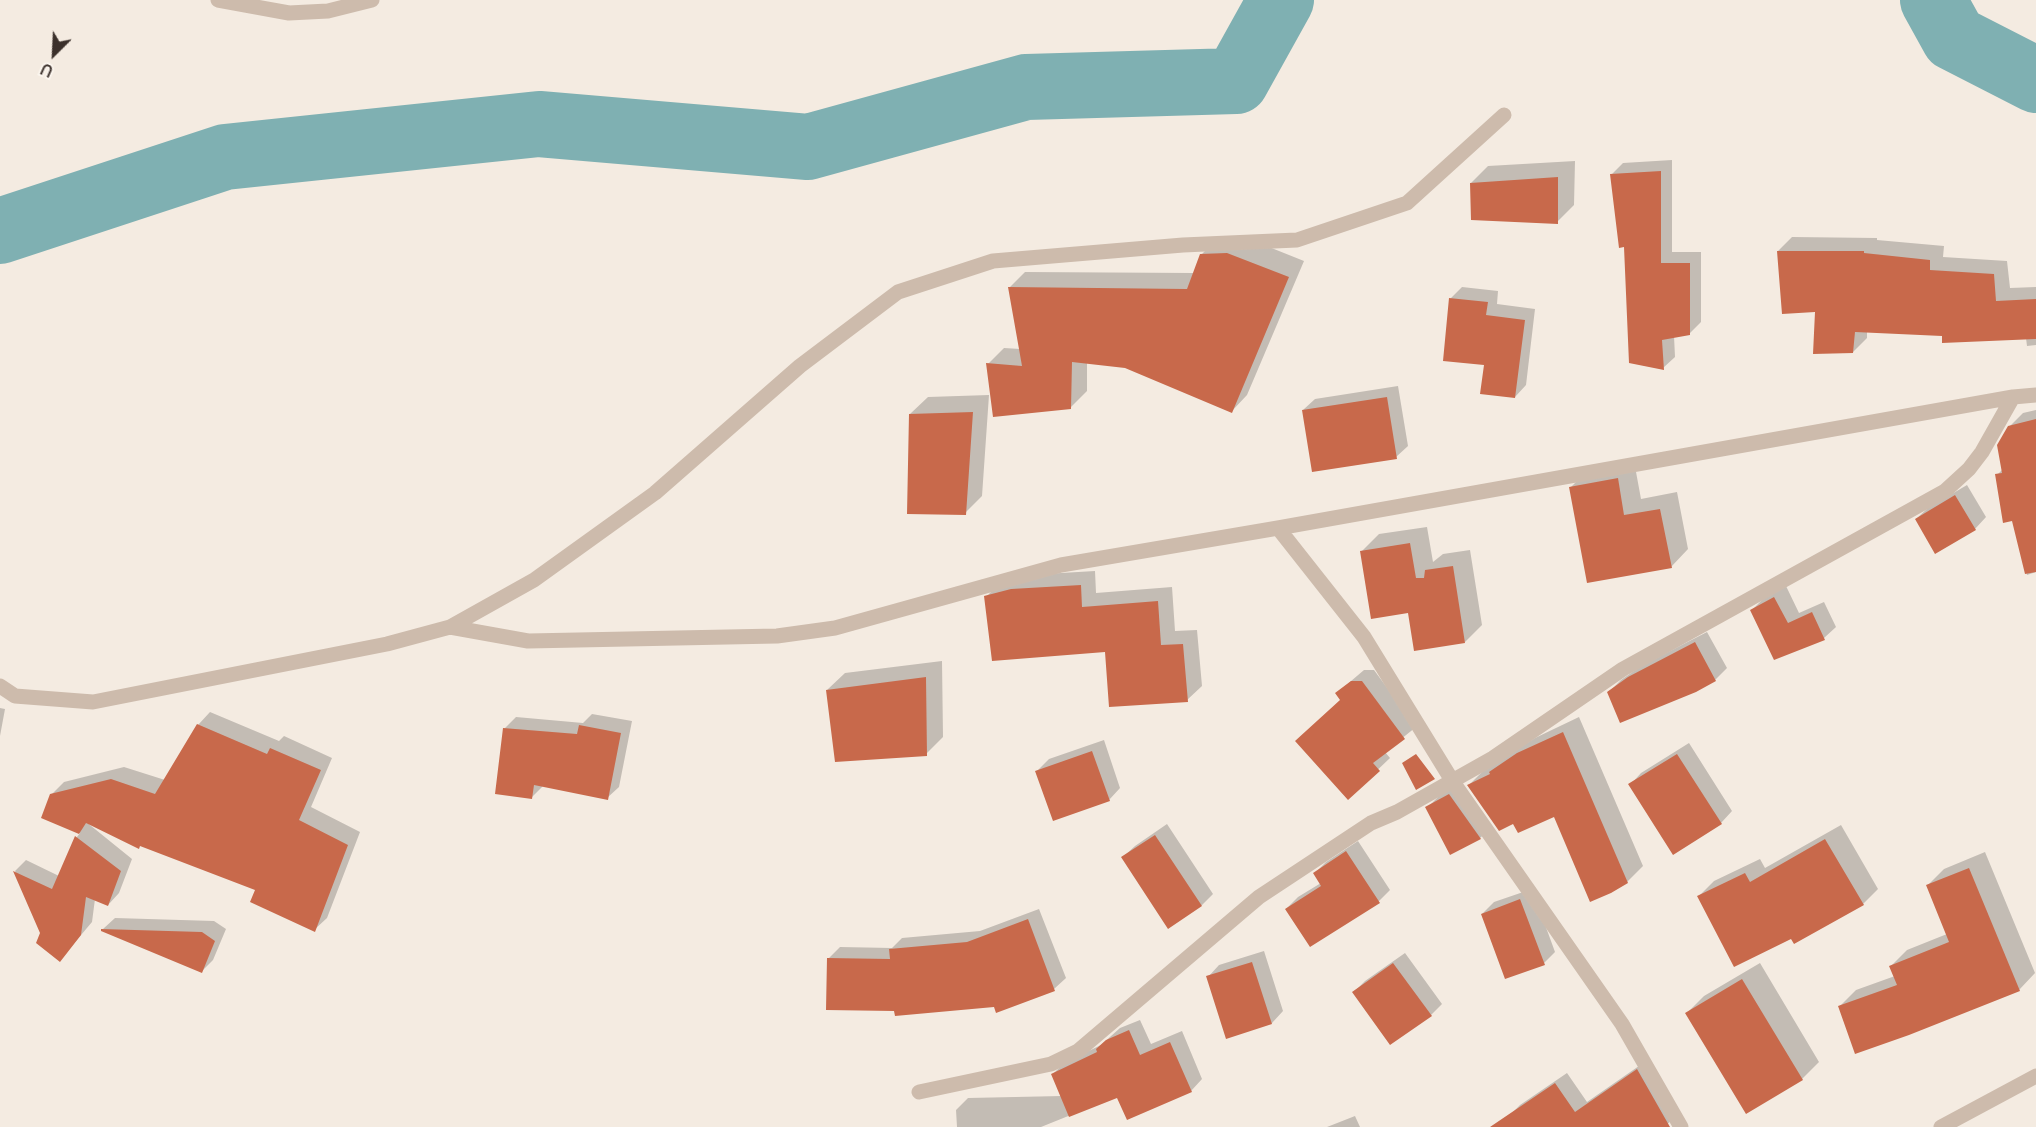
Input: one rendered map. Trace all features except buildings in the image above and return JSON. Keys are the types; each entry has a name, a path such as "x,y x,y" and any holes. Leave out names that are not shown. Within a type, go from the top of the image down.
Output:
{"street":[{"path":"218,0 289,13 328,11 372,0"},
{"path":"0,686 15,696 93,702 387,644 450,627 534,580 655,493 800,366 898,292 993,261 1183,245 1297,240 1407,203 1504,115"},
{"path":"450,627 528,641 777,636 804,633 835,628 1061,565 2013,397 2036,395"},
{"path":"919,1092 1051,1064 1072,1055 1259,897 1371,823 1397,812 1493,758 1623,669 1945,491 1969,469 1983,452 2013,397"},
{"path":"1278,528 1364,637 1453,782 1622,1024 1682,1127"},
{"path":"1941,1127 2036,1076"}],"waterway":[{"path":"0,231 225,157 539,124 808,147 1026,87 1236,81 1281,0"},
{"path":"1933,0 1954,38 2036,80"}]}
